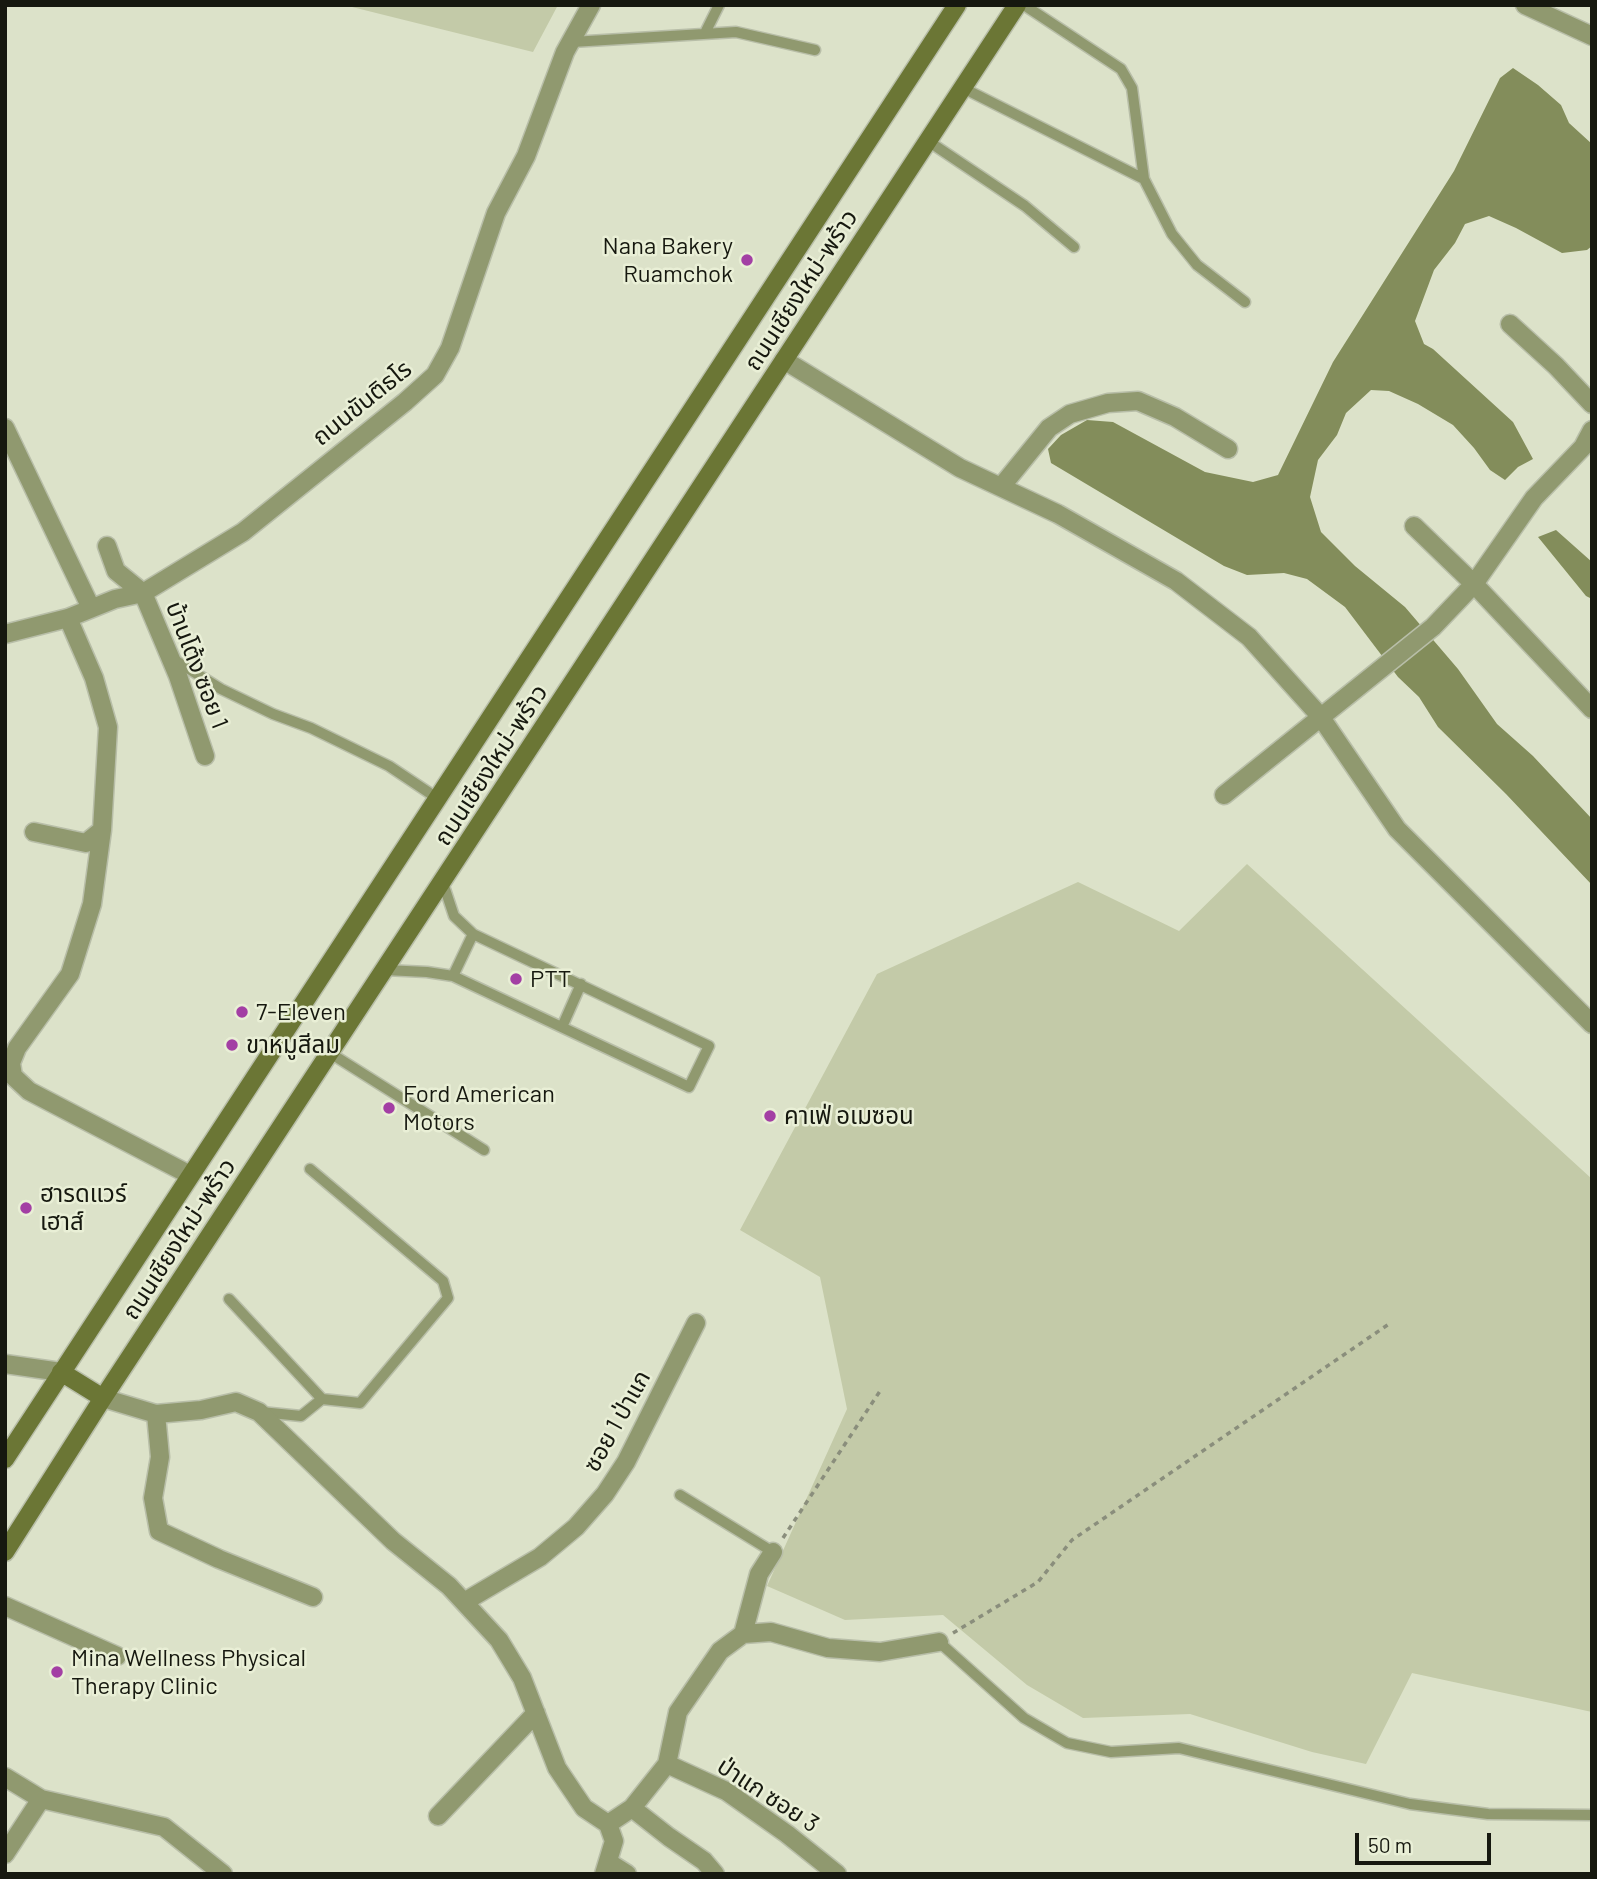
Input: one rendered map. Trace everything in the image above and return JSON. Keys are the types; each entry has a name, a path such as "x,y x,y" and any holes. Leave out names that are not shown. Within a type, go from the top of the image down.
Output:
{"main road":[{"name":"ถนนเชียงใหม่-พร้าว","path":"5,1459 957,5"},
{"name":"ถนนเชียงใหม่-พร้าว","path":"5,1552 103,1398 1017,5"},
{"path":"61,1373 103,1398"}],"street":[{"name":"ถนนขันติธโร","path":"5,635 68,618 115,598 143,593 243,532 435,375 450,348 496,213 526,156 565,52 591,5"},
{"path":"1525,5 1592,36"},
{"path":"1510,324 1592,404"},
{"path":"785,360 960,468 1058,514 1176,581 1249,637 1320,716 1397,829 1592,1024"},
{"path":"1001,487 1049,428 1070,414 1108,403 1138,401 1175,417 1228,449"},
{"path":"5,428 91,608"},
{"path":"1224,795 1433,626 1474,584 1534,498 1587,453 1592,430"},
{"path":"1414,526 1474,584 1592,709"},
{"path":"107,546 116,570 143,593"},
{"name":"บ้านโต้ง ซอย 1","path":"143,593 170,657 205,756"},
{"path":"68,618 94,678 108,727 102,830 92,904 70,974 17,1048 10,1063 13,1076 29,1091 190,1175"},
{"path":"34,832 86,843 102,830"},
{"name":"ซอย 1 ป่าแก","path":"464,1602 540,1557 576,1527 605,1494 626,1462 696,1324"},
{"path":"5,1364 61,1373"},
{"path":"103,1398 156,1414 201,1410 236,1402 259,1412 393,1541 449,1586 499,1640 523,1678 557,1768 584,1808 608,1824 614,1841 606,1868 626,1874"},
{"path":"156,1414 160,1457 153,1498 159,1531 219,1559 313,1597"},
{"path":"743,1634 759,1574 773,1552"},
{"path":"5,1606 117,1656"},
{"path":"608,1824 632,1808 667,1764 678,1712 720,1651 743,1634 771,1632 828,1648 880,1652 939,1642"},
{"path":"438,1816 536,1713"},
{"name":"ป่าแก ซอย 3","path":"667,1764 726,1791 837,1874"},
{"path":"5,1777 41,1799 164,1827 223,1874"},
{"path":"5,1854 41,1799"},
{"path":"632,1808 704,1861 715,1874"}],"lane":[{"path":"705,33 719,5"},
{"path":"1024,5 1121,69 1132,88 1144,179 1172,234 1197,265 1245,302"},
{"path":"572,42 736,32 815,50"},
{"path":"963,88 1144,179"},
{"path":"928,141 1025,206 1074,247"},
{"path":"170,657 221,689 389,766 437,798"},
{"path":"385,970 453,976 689,1087 709,1046 472,934 454,916 443,883"},
{"path":"453,976 472,934"},
{"path":"562,1027 581,984"},
{"path":"330,1053 484,1150"},
{"path":"229,1299 323,1399 360,1403 448,1298 443,1281 310,1169"},
{"path":"259,1412 301,1416 323,1399"},
{"path":"680,1495 773,1552"},
{"path":"939,1642 1024,1718 1067,1743 1111,1752 1179,1748 1410,1804 1488,1814 1592,1815"}],"path":[{"path":"939,1642 1038,1582 1072,1540 1389,1324"},
{"path":"773,1552 882,1388"}],"shaded area":[{"path":"344,5 558,5 533,52"},
{"path":"1513,68 1561,105 1569,123 1592,144 1592,246 1587,250 1562,253 1489,216 1465,224 1455,243 1434,270 1415,321 1424,344 1433,349 1513,422 1533,459 1518,467 1505,480 1490,470 1453,425 1418,404 1389,391 1371,390 1346,413 1337,435 1318,460 1310,497 1321,532 1355,566 1405,607 1458,669 1497,724 1533,756 1592,819 1592,885 1438,727 1419,697 1398,677 1345,607 1307,579 1284,573 1247,575 1224,566 1051,463 1048,449 1061,435 1087,420 1113,422 1205,472 1253,482 1278,475 1333,362 1454,171 1500,78"},
{"path":"1556,530 1592,562 1592,599 1586,596 1538,537"},
{"path":"1247,864 1592,1179 1592,1712 1412,1673 1366,1764 1312,1752 1190,1714 1083,1718 1027,1685 943,1615 845,1620 767,1586 847,1409 820,1277 740,1230 877,974 1078,882 1179,931"}],"place":[{"name":"Nana Bakery Ruamchok","path":"747,260"},
{"name":"PTT","path":"516,979"},
{"name":"7-Eleven","path":"242,1012"},
{"name":"ขาหมูสีลม","path":"232,1045"},
{"name":"Ford American Motors","path":"389,1108"},
{"name":"คาเฟ่ อเมซอน","path":"770,1116"},
{"name":"ฮารดแวร์ เฮาส์","path":"26,1208"},
{"name":"Mina Wellness Physical Therapy Clinic","path":"57,1672"}]}
